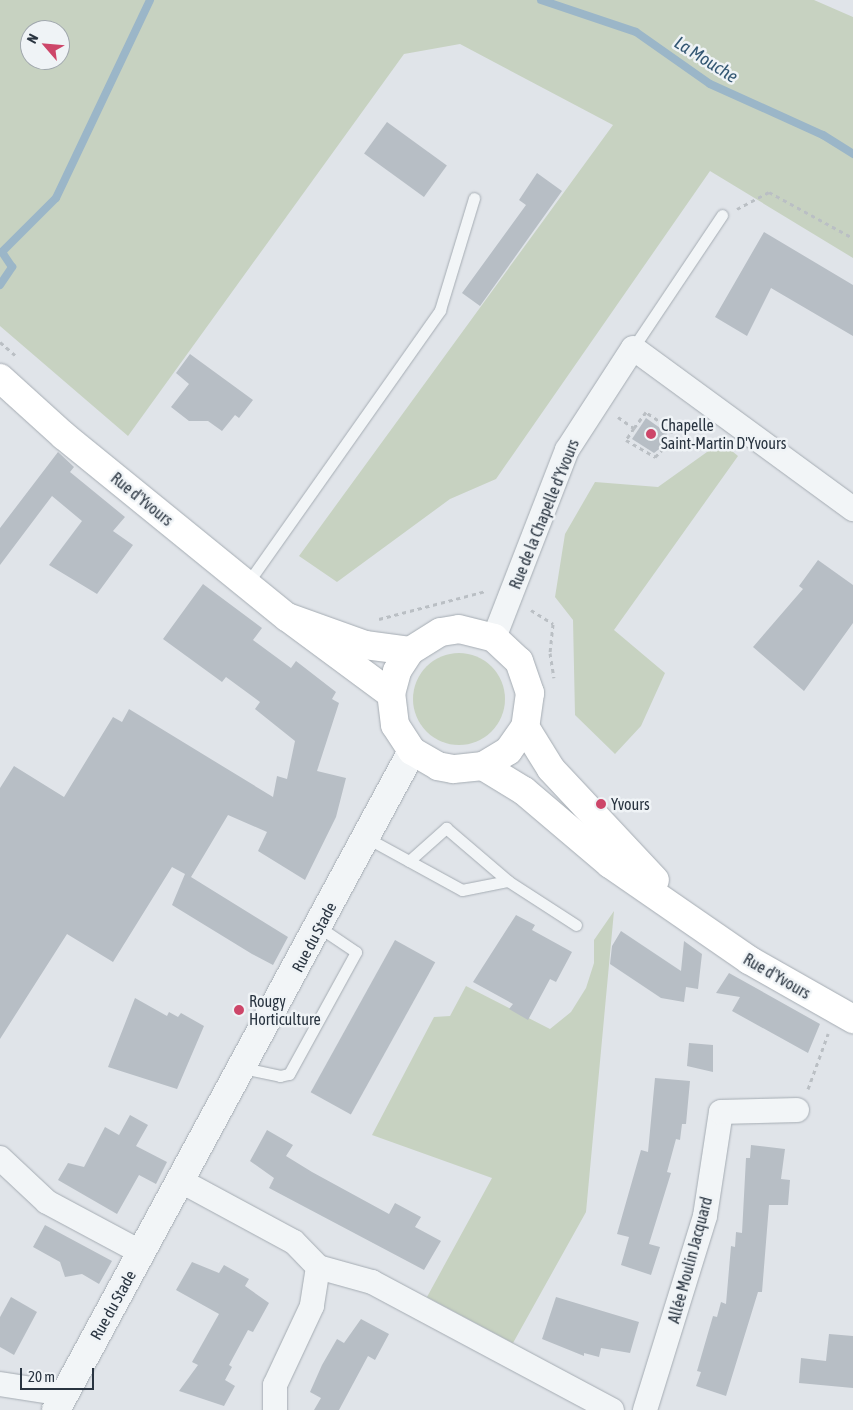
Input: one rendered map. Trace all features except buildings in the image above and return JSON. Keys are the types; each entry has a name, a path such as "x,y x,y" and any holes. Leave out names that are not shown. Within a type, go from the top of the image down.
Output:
{"main road":[{"name":"Rue d'Yvours","path":"0,378 64,436 247,584 391,694"},
{"path":"288,617 365,645 410,651"},
{"path":"459,629 494,638 520,661 527,676 530,702 524,727 508,751 483,766 468,769 438,766 412,750 395,725 391,694 397,671 410,651 441,632 459,629"},
{"path":"524,727 551,769 590,814 704,929"},
{"path":"483,766 524,791 610,864 704,929"},
{"name":"Rue d'Yvours","path":"704,929 748,960 845,1014"}],"street":[{"name":"Rue de la Chapelle d'Yvours","path":"494,638 567,450 634,348"},
{"path":"634,348 853,509"},
{"name":"Rue du Stade","path":"60,1402 243,1068 367,838 412,750"},
{"name":"Allée Moulin Jacquard","path":"645,1410 705,1216 721,1112 797,1110"},
{"name":"Rue du Stade","path":"0,1158 47,1202 142,1253"},
{"path":"181,1181 294,1242 318,1267 372,1282 612,1410"},
{"path":"275,1410 276,1385 312,1306 318,1267"},
{"path":"0,1384 60,1402"}],"lane":[{"path":"247,584 440,310 474,198"},
{"path":"634,348 722,216"},
{"path":"409,861 446,828 508,881 576,926"},
{"path":"367,838 462,890 508,881"},
{"path":"243,1068 280,1076 289,1074 356,952 319,927"}],"path":[{"path":"722,216 769,192 853,238"},
{"path":"597,402 634,428"},
{"path":"646,412 671,429 671,442 655,458 626,440 634,428 646,412"},
{"path":"797,1110 845,1014"}],"green space":[{"path":"0,0 814,0 853,17 853,258 710,171 496,479 450,499 337,582 299,556 613,125 460,44 404,54 128,436 0,326"},
{"path":"721,442 738,456 614,630 665,673 641,726 615,754 575,715 573,620 555,597 565,534 595,482 658,487"},
{"path":"459,653 477,656 492,666 502,681 505,699 502,717 492,732 477,742 459,745 441,742 426,732 416,717 413,699 416,681 426,666 441,656"},
{"path":"614,911 586,1212 513,1343 427,1297 492,1178 372,1135 434,1017 450,1016 466,986 550,1029 571,1012 586,988 594,963 594,940"}],"waterway":[{"path":"0,285 12,267 2,252 56,198 150,0"},
{"name":"La Mouche","path":"541,0 636,32 710,84 823,135 853,154"}],"place":[{"name":"Chapelle Saint-Martin D'Yvours","path":"651,434"},
{"name":"Yvours","path":"601,804"},
{"name":"Rougy Horticulture","path":"239,1010"}]}
